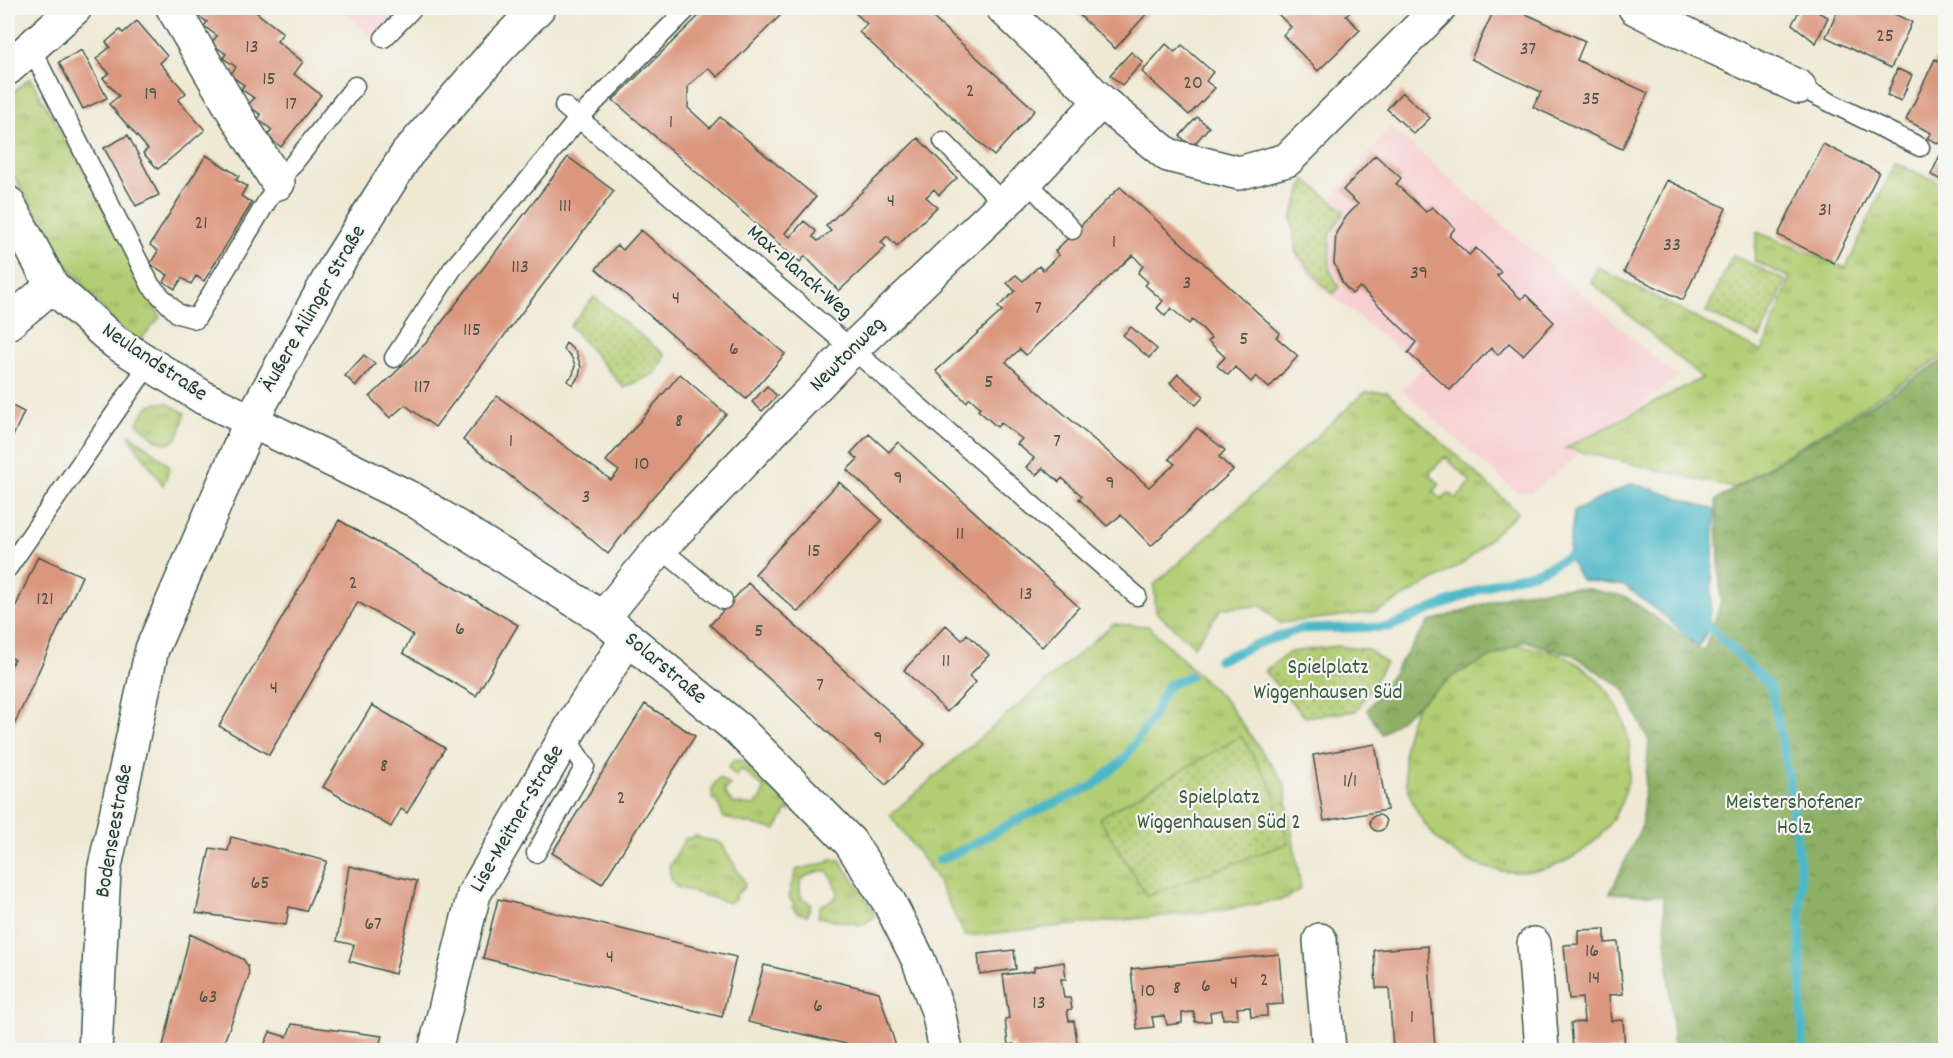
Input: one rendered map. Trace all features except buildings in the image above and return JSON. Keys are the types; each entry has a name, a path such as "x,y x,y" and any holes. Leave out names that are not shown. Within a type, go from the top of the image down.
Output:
{"street":[{"path":"19,58 75,8"},
{"path":"173,8 278,183"},
{"name":"Äußere Ailinger Straße","path":"152,649 251,421 336,266 407,154 498,49 538,8"},
{"path":"1003,8 1101,101 1168,155 1239,173 1287,160 1439,8"},
{"path":"1635,8 1799,87"},
{"name":"Newtonweg","path":"603,618 660,548 851,350 1004,204 1101,101"},
{"name":"Neulandstraße","path":"8,203 52,286 115,342 204,398 251,421"},
{"path":"8,323 52,286"},
{"name":"Solarstraße","path":"251,421 414,500 603,618 738,729 849,842 889,902 918,959 938,1011 946,1050"},
{"name":"Lise-Meitner-Straße","path":"435,1050 474,894 565,736 628,638"},
{"name":"Bodenseestraße","path":"95,1050 104,871 152,649"},
{"path":"1320,940 1329,1050"},
{"path":"1534,944 1542,1050"}],"lane":[{"path":"384,38 413,8"},
{"path":"394,358 453,268 579,118 688,8"},
{"path":"19,58 151,286 178,314 196,319 278,183 355,86"},
{"path":"1799,87 1920,147"},
{"name":"Max-Planck-Weg","path":"564,106 885,377 1137,596"},
{"path":"943,141 1004,204"},
{"path":"1027,180 1072,230"},
{"path":"8,568 149,364"},
{"path":"660,548 723,600"},
{"path":"536,853 585,766 565,736"}],"shaded area":[{"path":"342,8 405,8 373,40"},
{"path":"1391,127 1677,377 1530,493 1516,492 1401,390 1422,368 1319,286 1303,268 1294,252 1290,216 1305,176 1330,199"}],"green space":[{"path":"30,78 108,213 160,317 138,343 118,327 67,265 8,166 10,95"},
{"path":"1895,163 1945,185 1945,355 1734,488 1565,448 1702,378 1591,282 1597,267 1762,352 1790,278 1754,261 1757,232 1846,268"},
{"path":"1305,180 1345,211 1330,234 1329,268 1339,287 1334,294 1322,285 1296,252 1292,218"},
{"path":"1733,255 1786,281 1760,338 1706,312"},
{"path":"594,297 665,355 656,373 624,388 570,326"},
{"name":"Meistershofener Holz","path":"1945,359 1945,1050 1674,1050 1663,896 1610,893 1641,828 1649,741 1624,689 1573,655 1525,641 1456,674 1382,734 1367,710 1429,622 1516,593 1563,588 1588,589 1626,597 1704,651 1721,602 1716,500"},
{"path":"1365,392 1387,392 1518,512 1464,563 1377,612 1280,623 1261,606 1222,608 1194,646 1156,612 1154,585","holes":["1445,457 1471,482 1456,499 1449,493 1442,500 1433,492 1440,484 1429,474"]},
{"path":"167,403 185,413 178,436 168,443 157,440 137,423 148,406"},
{"path":"130,434 169,466 163,485 130,438"},
{"path":"1113,624 1148,626 1225,700 1284,782 1301,889 1287,898 1231,909 965,936 934,874 890,815"},
{"name":"Spielplatz Wiggenhausen Süd","path":"1337,646 1369,650 1386,663 1356,711 1305,717 1264,671 1290,652"},
{"path":"1506,646 1528,646 1570,659 1597,679 1617,706 1628,737 1630,759 1628,781 1617,812 1597,839 1570,859 1550,867 1528,872 1506,872 1464,859 1445,846 1430,831 1417,812 1409,792 1404,770 1404,748 1417,706 1430,687 1445,672 1464,659 1484,651"},
{"name":"Spielplatz Wiggenhausen Süd 2","path":"1241,736 1272,787 1288,843 1147,896 1099,818"},
{"path":"733,761 744,761 788,803 790,811 787,810 776,830 724,818 716,799 713,800 713,788 719,778 730,785 724,792 732,803 754,806 762,798 763,787 741,769 736,776 728,768"},
{"path":"698,836 698,838 722,844 745,883 734,897 736,899 729,903 677,887 671,878 669,867 685,839"},
{"path":"830,859 840,860 875,912 873,918 862,925 818,917 820,906 835,899 838,892 828,871 808,875 800,883 801,898 811,904 807,915 796,912 792,907 795,906 788,896 796,870 830,862"}],"water":[{"path":"1633,483 1715,510 1710,627 1698,647 1665,617 1625,586 1581,580 1568,557 1574,511"}],"waterway":[{"path":"1219,660 1300,629 1389,627 1497,582 1537,572 1568,557 1580,557"},
{"path":"1702,619 1771,687 1788,774 1801,873 1803,1050"},
{"path":"939,860 1021,818 1093,786 1124,759 1151,720 1167,686 1190,676"}]}
